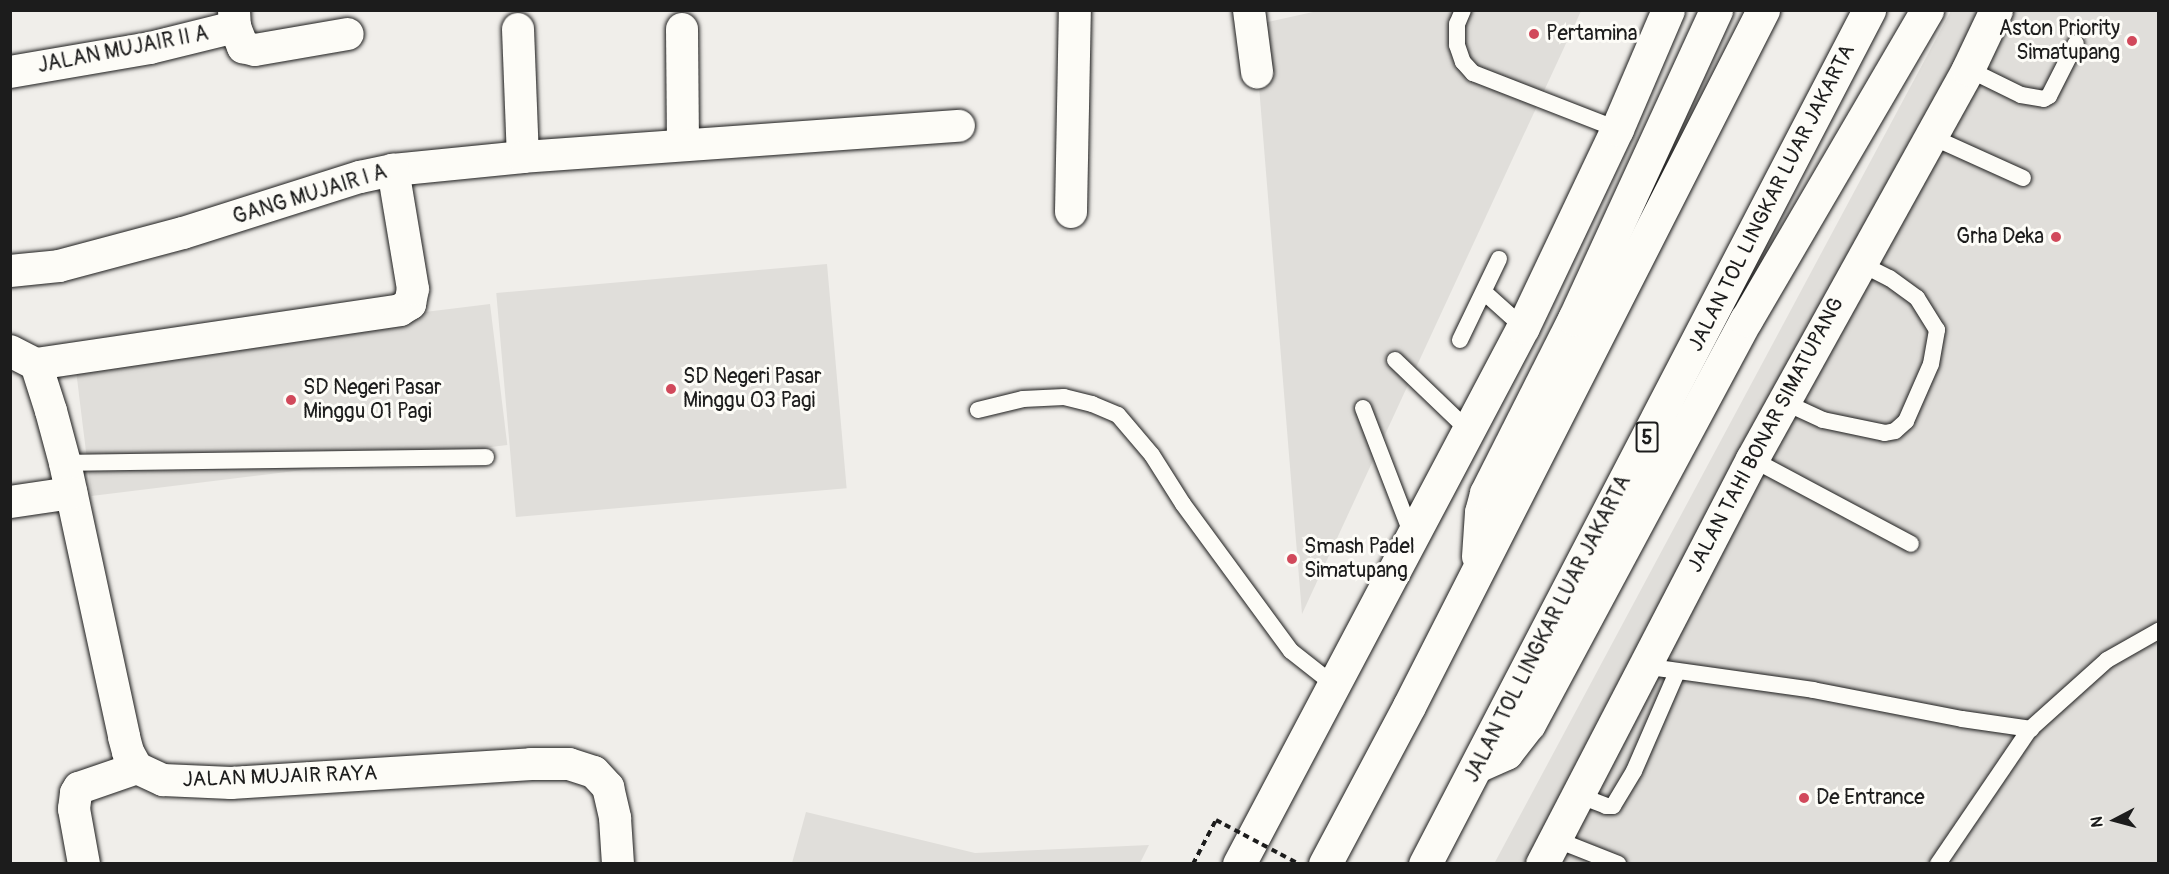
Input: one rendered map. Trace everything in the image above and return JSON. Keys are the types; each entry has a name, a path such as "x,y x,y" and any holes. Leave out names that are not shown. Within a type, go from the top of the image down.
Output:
{"highway":[{"path":"1239,864 1523,327 1617,129 1668,10"},
{"path":"1477,573 1481,512 1486,493 1574,319 1716,10"},
{"path":"1325,864 1410,706 1763,10"},
{"name":"JALAN TOL LINGKAR LUAR JAKARTA","path":"1425,864 1869,10"},
{"path":"1477,766 1506,753 1529,724 1746,320 1927,10"},
{"name":"JALAN TAHI BONAR SIMATUPANG","path":"1548,851 1752,459 1968,69 1996,10"}],"street":[{"path":"1071,212 1075,10"},
{"path":"1249,10 1257,72"},
{"path":"235,19 243,47 255,50 348,34"},
{"name":"JALAN MUJAIR II A","path":"10,72 150,48 235,19"},
{"path":"518,29 523,157"},
{"path":"682,29 683,145"},
{"name":"GANG MUJAIR I A","path":"10,271 59,266 260,211 360,177 393,170 523,157 959,126"},
{"path":"84,864 74,809 79,788 137,768 128,752 124,737 68,478 23,357 400,310 410,304 413,289 393,170"},
{"path":"10,502 68,478"},
{"name":"JALAN MUJAIR RAYA","path":"137,768 163,780 231,783 531,764 569,764 594,772 608,787 615,818 618,864"}],"lane":[{"path":"1463,10 1457,24 1457,45 1463,62 1473,73 1617,129"},
{"path":"1968,69 2020,95 2044,99 2049,96 2076,43"},
{"path":"1930,136 2024,178"},
{"path":"1460,339 1499,259"},
{"path":"1784,402 1823,420 1885,433 1895,431 1906,421 1931,364 1936,330 1917,298 1889,278 1860,263"},
{"path":"1484,291 1523,327"},
{"path":"1395,360 1469,431"},
{"path":"978,410 1023,399 1064,397 1092,404 1118,415 1152,455 1184,504 1292,651 1334,685"},
{"path":"1363,408 1412,535"},
{"path":"68,478 486,457"},
{"path":"1752,459 1911,544"},
{"path":"1938,864 2031,729 2107,660 2158,631"},
{"path":"1643,666 1813,690 1962,719 2031,729"},
{"path":"1578,795 1606,806 1613,806 1634,771 1677,672"},
{"path":"1548,851 1618,864"}],"path":[{"path":"1193,864 1216,820 1299,864"}],"shaded area":[{"path":"1322,10 1581,11 1302,614 1254,25"},
{"path":"1951,11 2158,11 2158,863 1494,864"},
{"name":"SD Negeri Pasar Minggu 03 Pagi","path":"827,264 847,488 516,517 496,293"},
{"name":"SD Negeri Pasar Minggu 01 Pagi","path":"490,304 507,445 91,496 74,355"},
{"path":"806,812 975,853 1149,845 1140,863 792,863"}],"place":[{"name":"Pertamina","path":"1534,34"},
{"name":"Aston Priority Simatupang","path":"2132,41"},
{"name":"Grha Deka","path":"2056,237"},
{"name":"SD Negeri Pasar Minggu 03 Pagi","path":"671,389"},
{"name":"SD Negeri Pasar Minggu 01 Pagi","path":"291,400"},
{"name":"Smash Padel Simatupang","path":"1292,559"},
{"name":"De Entrance","path":"1804,798"}]}
